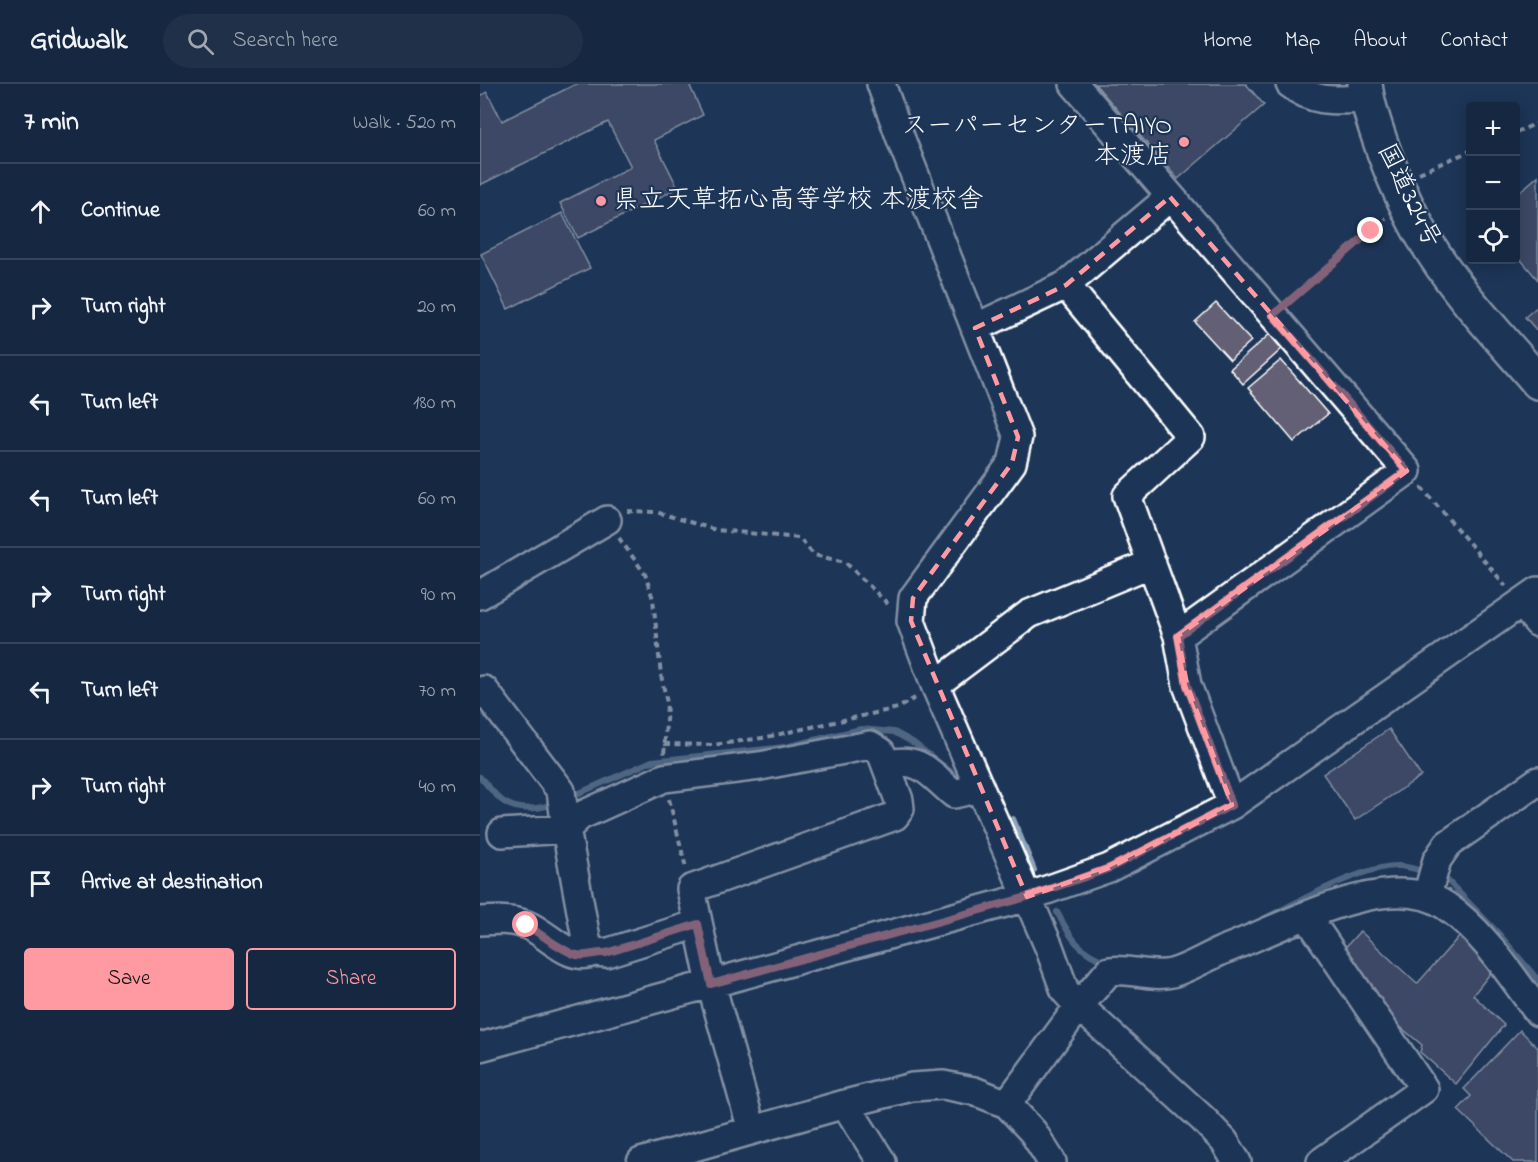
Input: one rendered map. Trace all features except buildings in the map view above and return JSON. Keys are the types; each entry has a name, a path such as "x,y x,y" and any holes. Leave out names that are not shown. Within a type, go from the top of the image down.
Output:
{"highway":[{"name":"国道324号","path":"1366,92 1401,192 1424,238 1459,289 1538,382"}],"street":[{"path":"881,84 1018,437 1012,463 913,598 911,621 935,685 1065,991 1203,1119 1238,1162"},
{"path":"1074,84 1407,471 1178,636"},
{"path":"1290,84 1301,93 1323,100 1366,92"},
{"path":"975,328 1066,285 1170,197"},
{"path":"1066,285 1191,437 1127,496 1178,636 1187,685 1232,805"},
{"path":"480,596 607,520"},
{"path":"935,685 1029,614 1152,563"},
{"path":"480,1047 1027,897 1110,868 1232,805 1532,606"},
{"path":"480,693 484,690 564,811 587,944 594,952"},
{"path":"501,833 564,811 580,816 664,778 760,766 870,745 881,752 899,800 900,809 895,816 691,889 711,984 752,1130"},
{"path":"886,765 899,761 916,763 954,794 980,788"},
{"path":"1538,781 1448,844 1437,860 1431,882 1444,904 1469,925 1538,1012"},
{"path":"1007,1104 1079,1006 1109,970 1120,969 1160,975 1176,972 1214,954 1357,898 1409,892 1431,882"},
{"path":"1307,916 1424,1089 1321,1162"},
{"path":"480,921 503,920 526,925 574,955 585,956 594,952 606,953 698,924"},
{"path":"641,1162 845,1104 912,1087 944,1085 974,1091 1007,1104 1033,1132 1052,1162"},
{"path":"845,1104 882,1162"}],"path":[{"path":"1520,130 1538,123"},
{"path":"1273,315 1401,192 1466,153"},
{"path":"1407,471 1532,606"},
{"path":"911,621 895,612 845,562 814,555 799,538 716,530 656,512 625,511 607,520 645,574 653,599 661,675 667,703 664,747 713,745 774,735 898,708 935,685"},
{"path":"664,778 691,889"}],"highlighted area":[{"path":"1170,197 1407,471 1178,636 1187,685 1232,805 1109,868 1027,897 911,621 913,598 1012,463 1018,437 975,328 1066,285"}],"waterway":[{"path":"568,798 652,761 785,747 861,729 894,732 914,743 964,782"},
{"path":"480,777 497,797 510,805 530,809 556,803"},
{"path":"1013,819 1034,870"},
{"path":"1261,920 1330,886 1368,871 1400,866 1427,873"},
{"path":"1440,878 1448,881 1498,933 1538,980"},
{"path":"1057,912 1083,949 1098,959 1108,962"}],"place":[{"name":"スーパーセンターTAIYO 本渡店","path":"1184,142"},
{"name":"県立天草拓心高等学校 本渡校舎","path":"601,201"}],"route":[{"path":"526,925 574,955 585,956 594,952 606,953 698,924 711,984 1027,897 1110,868 1232,805 1187,685 1178,636 1407,471 1273,315 1371,231"}]}
